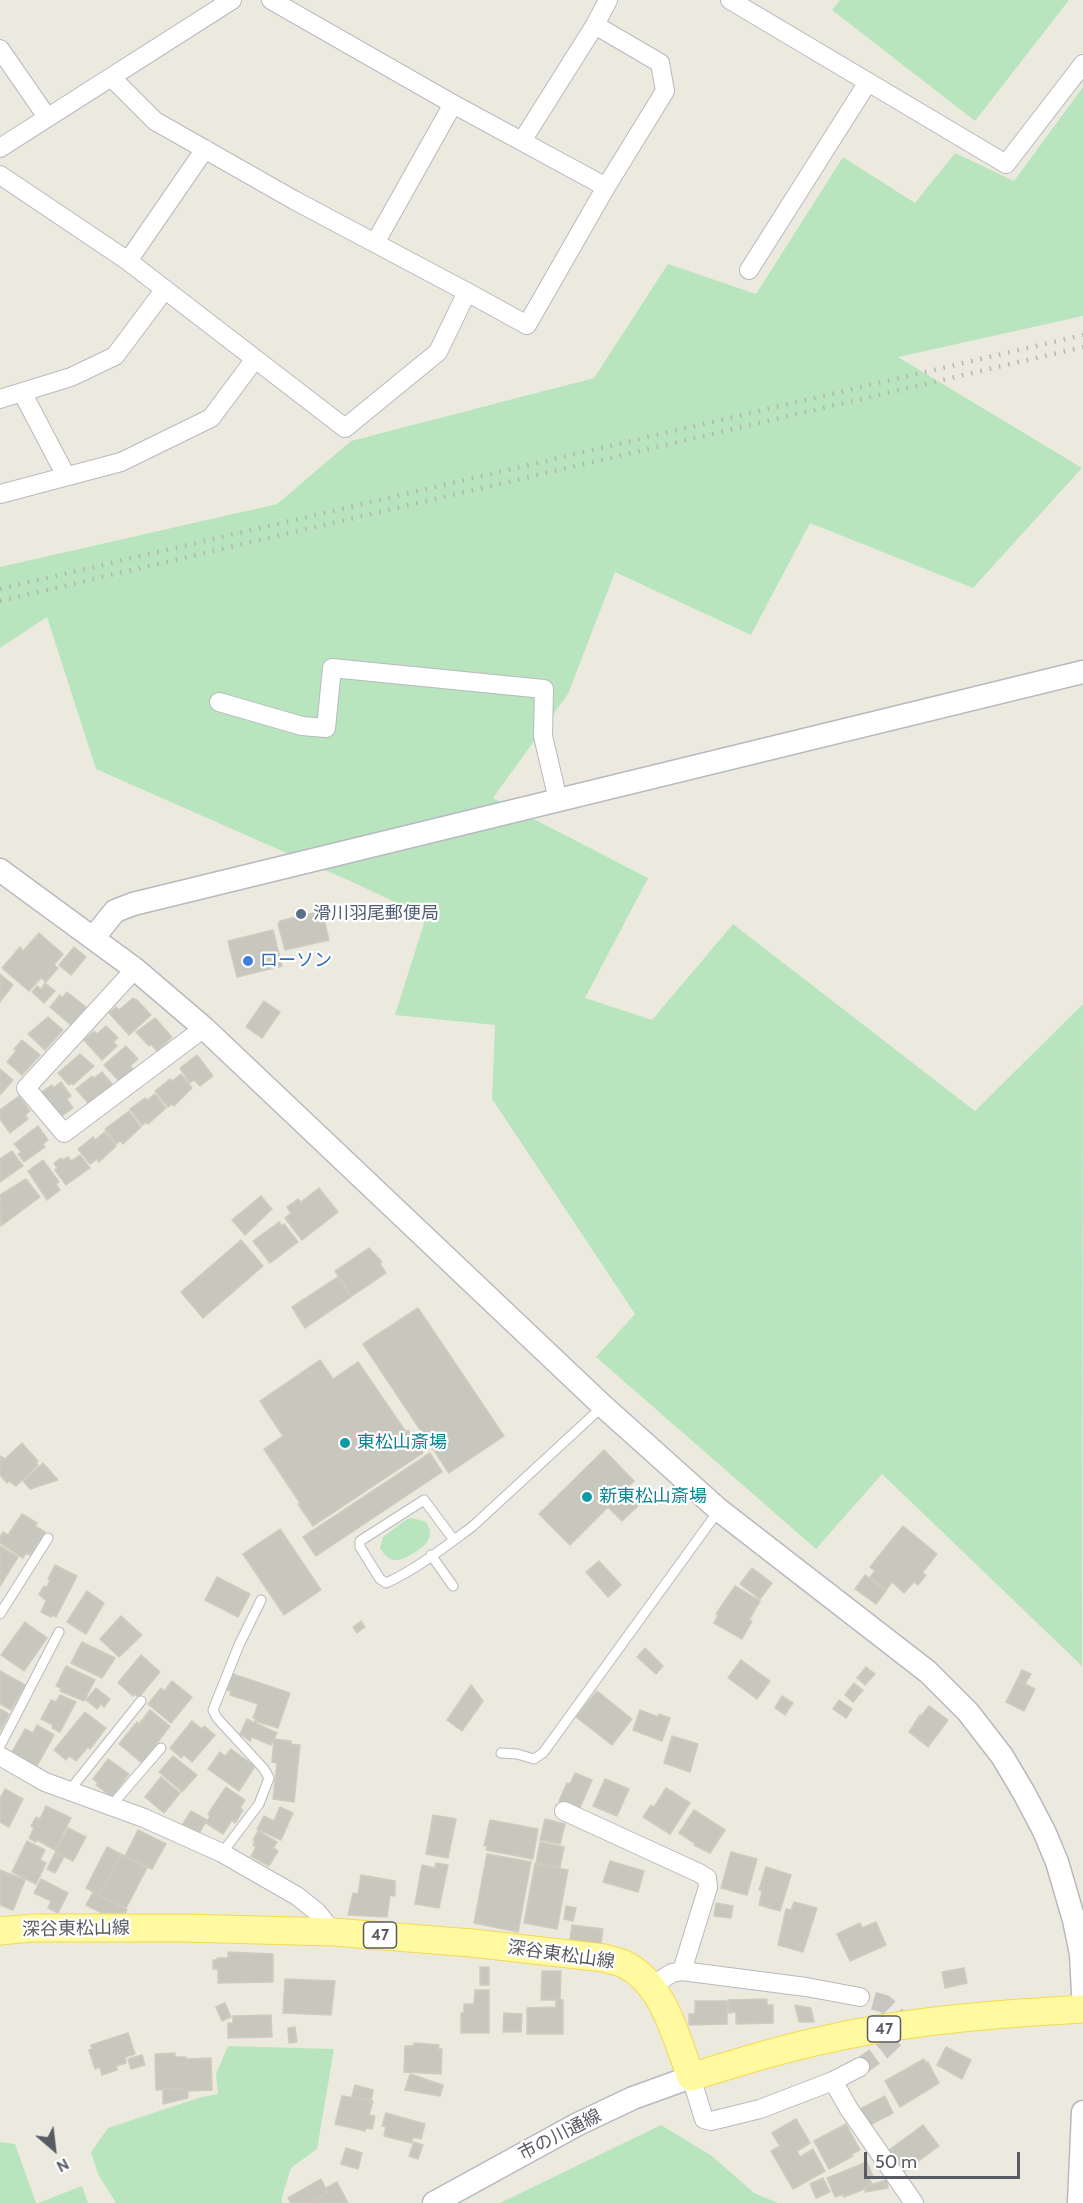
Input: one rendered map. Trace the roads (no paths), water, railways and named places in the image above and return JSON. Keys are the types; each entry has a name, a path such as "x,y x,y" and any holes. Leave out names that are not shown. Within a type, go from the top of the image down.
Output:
{"main road":[{"name":"深谷東松山線","path":"0,1931 32,1928 184,1928 333,1932 472,1943 604,1959 622,1963 651,1986 659,1997 691,2077"},
{"name":"47","path":"691,2077 765,2054 844,2036 975,2016 1083,2009"}],"street":[{"path":"0,148 232,0"},
{"path":"271,0 453,104 606,187"},
{"path":"522,141 595,25 608,0"},
{"path":"730,0 1006,164 1083,64"},
{"path":"111,77 155,120 527,325 606,187 665,91 660,63 595,25"},
{"path":"0,49 47,117"},
{"path":"748,270 868,82"},
{"path":"375,243 453,104"},
{"path":"128,261 205,149"},
{"path":"0,175 128,261 345,428 438,352 467,292"},
{"path":"0,399 71,377 116,356 165,289"},
{"path":"0,494 121,462 211,418 255,359"},
{"path":"22,392 66,476"},
{"path":"219,702 302,726 326,728 332,668 544,689 543,736 558,800"},
{"path":"94,937 115,911 133,903 1083,672"},
{"path":"2,875 94,937 204,1028 603,1406 719,1510 928,1672 968,1712 1002,1756 1024,1792 1057,1862 1074,1920 1081,1954 1083,1993"},
{"path":"135,969 26,1088 64,1133 204,1028"},
{"path":"0,1756 45,1782 111,1806 222,1853 297,1896 317,1912 333,1932"},
{"path":"564,1811 707,1878 708,1887 682,1971"},
{"path":"651,1986 672,1973 682,1971 806,1987 860,1997"},
{"path":"691,2077 700,2112 704,2119 711,2121 760,2109 834,2081 860,2067"},
{"name":"市の川通線","path":"434,2203 578,2124 633,2098 691,2077"},
{"path":"834,2081 849,2109 914,2203"},
{"path":"1079,2203 1083,2112"}],"lane":[{"path":"454,1540 424,1500 360,1541 360,1547 380,1579 386,1583 445,1546 454,1540 473,1527 603,1406"},
{"path":"501,1753 517,1754 534,1759 543,1753 719,1510"},
{"path":"0,1614 48,1538"},
{"path":"431,1555 453,1586"},
{"path":"222,1853 259,1804 269,1778 264,1769 217,1718 213,1710 239,1645 261,1600"},
{"path":"0,1746 59,1632"},
{"path":"69,1791 141,1701"},
{"path":"111,1806 161,1748"}],"tunnel":[{"path":"860,1997 885,2004 898,2017 899,2035 860,2067"}],"railway":[{"path":"0,589 1083,335"},
{"path":"0,601 1083,347"}],"place":[{"name":"滑川羽尾郵便局","path":"301,914"},
{"name":"ローソン","path":"248,961"},
{"name":"東松山斎場","path":"345,1443"},
{"name":"新東松山斎場","path":"587,1497"}]}
